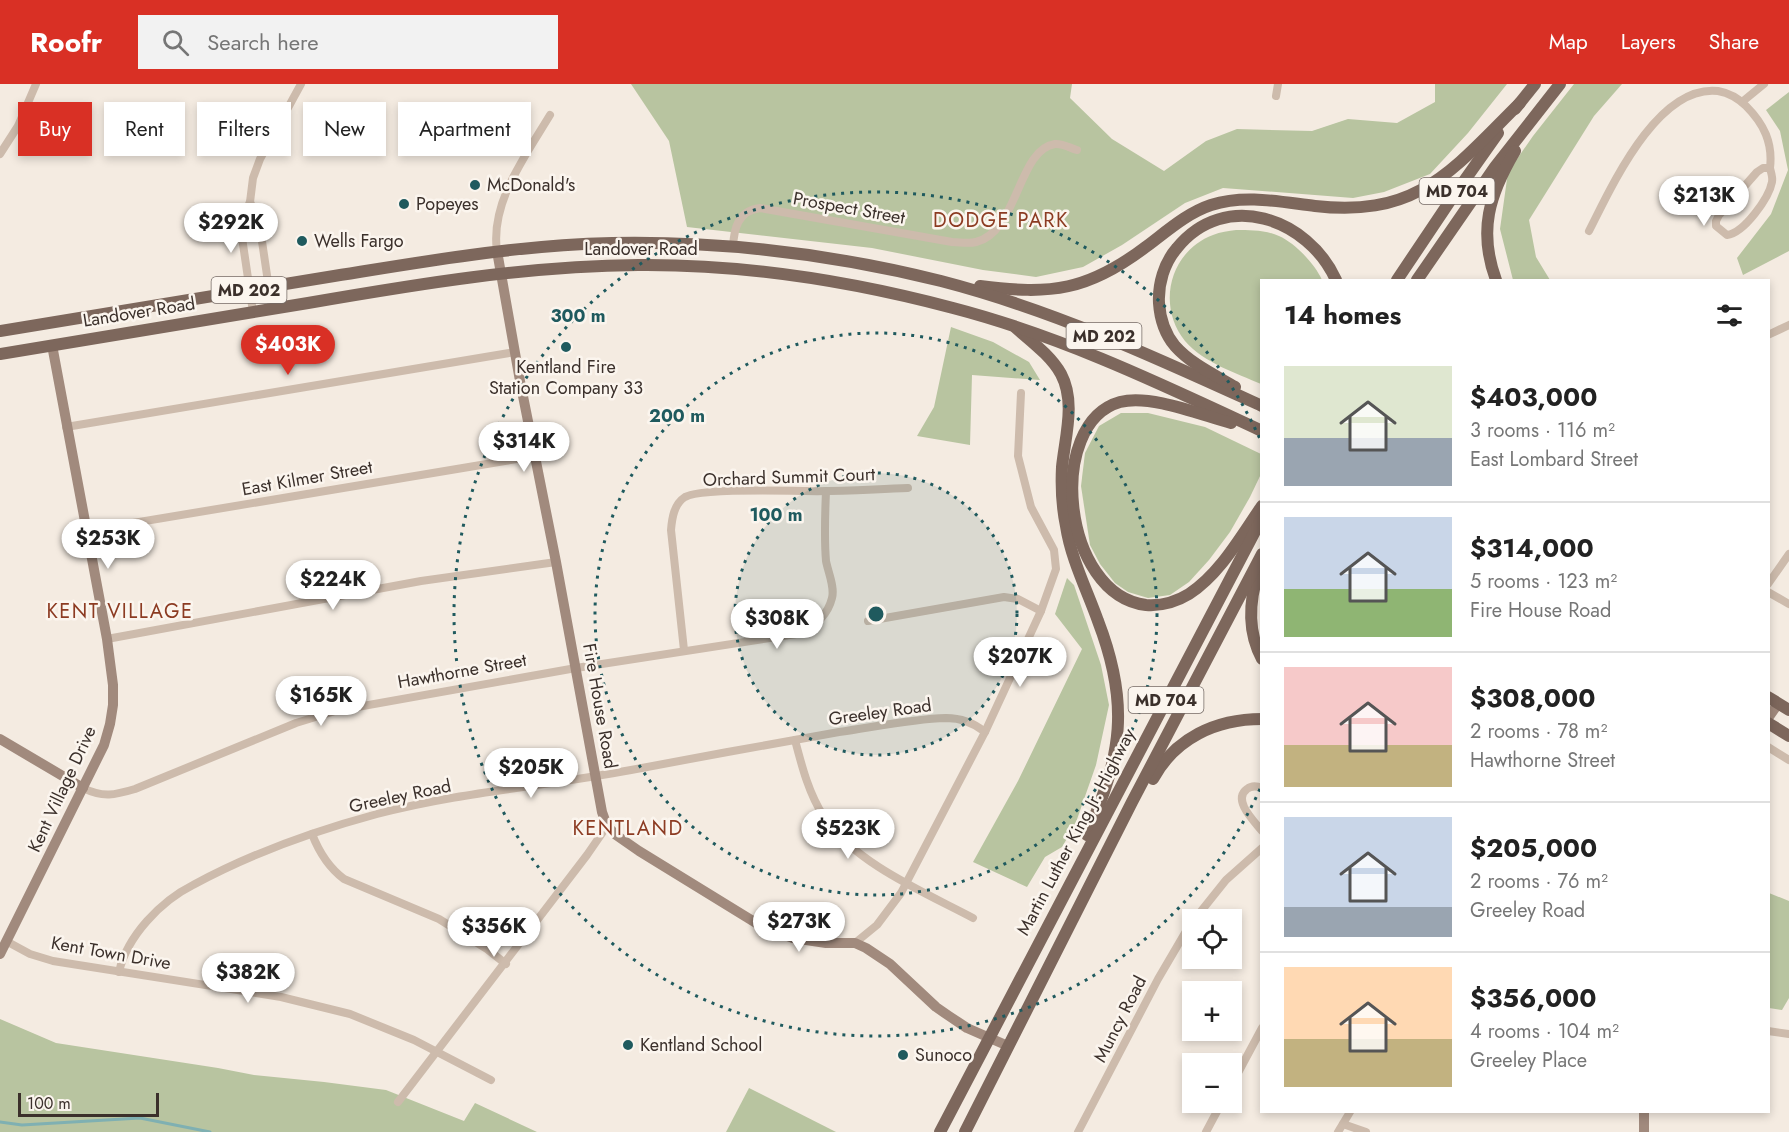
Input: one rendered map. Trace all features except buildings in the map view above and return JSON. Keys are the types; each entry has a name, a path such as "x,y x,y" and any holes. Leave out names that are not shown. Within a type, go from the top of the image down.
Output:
{"main road":[{"name":"MD 704","path":"1398,279 1449,201 1535,84"},
{"name":"MD 704","path":"1419,279 1495,167 1560,84"},
{"path":"940,281 1021,291 1072,286 1095,279 1117,268 1193,213 1231,200 1250,199 1347,208 1371,207 1396,201 1431,185 1452,171 1520,103"},
{"path":"1496,279 1487,234 1491,201 1504,170 1538,112"},
{"path":"1260,404 1191,359 1171,339 1162,318 1159,302 1160,285 1169,260 1186,238 1200,228 1226,218 1253,216 1280,224 1299,234 1322,256 1335,279"},
{"name":"Landover Road","path":"0,331 497,251 610,243 733,247 847,262 940,281 1000,298 1072,323 1260,404"},
{"path":"731,269 733,247"},
{"name":"Landover Road","path":"0,354 501,273 640,265 731,269 868,288 955,308 1098,357 1260,430"},
{"path":"1013,326 1053,362 1065,383 1069,407 1062,490 1066,530 1112,659 1118,693 1118,732 1110,772 1071,882"},
{"path":"1260,430 1148,401 1120,402 1098,414 1083,435 1075,463 1073,497 1075,520 1081,542 1096,574 1120,597 1135,603 1150,605 1172,602 1198,587 1226,556 1260,509"},
{"name":"Martin Luther King Jr. Highway","path":"940,1132 1260,522"},
{"name":"Martin Luther King Jr. Highway","path":"965,1132 1132,802 1260,558"},
{"path":"1260,570 1253,591 1251,614 1255,645 1260,655"},
{"path":"1106,857 1157,771 1176,749 1198,733 1217,725 1236,720 1260,719"},
{"path":"1770,722 1789,735"}],"street":[{"path":"0,154 18,126 36,84"},
{"path":"253,312 240,224 250,202 252,185 260,159 301,84"},
{"path":"1276,96 1278,84"},
{"path":"1742,102 1764,84"},
{"path":"1589,231 1638,141 1669,105 1688,93 1706,89 1723,92 1742,102 1766,133 1771,149 1772,182 1758,209 1748,221 1732,234 1727,235 1716,226 1719,215 1757,172 1763,168 1770,168"},
{"path":"497,251 495,234 504,199 550,115"},
{"name":"Prospect Street","path":"733,247 734,232 740,218 748,211 760,208 952,242 976,242 985,239 999,226 1038,153 1052,144 1077,150"},
{"path":"250,202 259,221 272,309"},
{"name":"Fire House Road","path":"497,251 602,812 607,826"},
{"path":"1770,334 1789,325"},
{"name":"Kent Village Drive","path":"0,954 3,939 83,788 104,745 110,724 113,685 107,639 52,345"},
{"path":"66,427 515,352"},
{"path":"855,943 887,913 906,882 985,732 1041,611 1056,569 1054,550 1031,507 1018,456 1021,393"},
{"name":"East Kilmer Street","path":"85,531 434,471 535,456"},
{"name":"Orchard Summit Court","path":"684,650 671,530 676,506 686,496 701,493 782,490 908,488"},
{"name":"Hawthorne Street","path":"0,739 83,788 104,796 115,795 296,723 334,711 684,650 803,633 825,614 833,596 826,561 824,520 826,491"},
{"path":"1770,582 1789,554"},
{"path":"107,639 421,581 556,562"},
{"path":"1770,593 1789,604"},
{"path":"868,621 1004,597 1017,599 1041,611"},
{"path":"1770,718 1779,704"},
{"name":"Greeley Road","path":"119,972 125,952 141,929 169,900 190,886 215,873 312,834 381,813 906,722 948,718 969,722 985,732"},
{"path":"795,740 807,783 824,817 840,837 858,852 906,882 973,918"},
{"path":"1770,748 1789,760"},
{"path":"1260,788 1251,787 1245,790 1242,797 1243,806 1260,828"},
{"path":"398,1102 506,963 607,826 639,851 761,926 802,939 826,943 855,943 890,963 936,1007 967,1028 1008,1046"},
{"path":"312,834 324,859 334,872 344,879 439,919 487,948 506,963"},
{"name":"Muncy Road","path":"1202,909 1226,880 1260,850"},
{"name":"Kent Town Drive","path":"3,939 30,954 53,961 264,994 316,1005 382,1026 491,1080"},
{"name":"Muncy Road","path":"1078,1132 1158,979 1182,939"},
{"path":"1770,1031 1789,1034"},
{"path":"1242,1066 1260,1033"},
{"path":"1206,1132 1216,1113"},
{"path":"1338,1132 1349,1113"},
{"path":"1644,1113 1644,1132"},
{"path":"1343,1124 1365,1132"}],"green space":[{"path":"631,84 1072,84 1070,98 1112,139 1164,171 1206,141 1237,129 1312,131 1348,119 1397,123 1435,102 1435,84 1507,84 1468,133 1430,174 1384,192 1353,198 1223,188 1185,203 1122,245 1083,267 1036,277 983,270 872,248 687,227 669,141"},
{"path":"1574,84 1622,84 1594,116 1529,220 1536,257 1549,279 1513,279 1500,229 1508,172"},
{"path":"1789,92 1789,251 1743,275 1737,258 1771,214 1788,170 1780,131 1766,110"},
{"path":"1263,231 1285,239 1315,267 1321,279 1260,279 1260,384 1221,367 1193,349 1176,327 1171,312 1172,280 1186,253 1198,243 1222,232"},
{"path":"951,327 993,342 1029,362 1040,380 972,375 970,445 917,436 934,407"},
{"path":"1121,413 1148,413 1205,427 1260,454 1260,476 1230,532 1189,582 1170,595 1148,598 1128,592 1115,583 1100,564 1090,545 1081,486 1085,453 1099,426"},
{"path":"1067,578 1074,585 1101,665 1109,705 1096,765 1075,825 1062,847 1045,857 1027,887 973,862 1018,781 1082,649 1055,614"},
{"path":"1770,893 1789,901 1789,998 1782,1010 1770,1008"},
{"path":"0,1019 56,1043 254,1075 386,1090 464,1121 475,1103 537,1132 0,1132"},
{"path":"749,1088 836,1132 726,1132"}],"waterway":[{"path":"0,1122 22,1125 140,1118 210,1132"}],"place":[{"name":"McDonald's","path":"475,185"},
{"name":"Popeyes","path":"404,204"},
{"name":"Wells Fargo","path":"302,241"},
{"name":"Kentland Fire Station Company 33","path":"566,347"},
{"name":"Kentland School","path":"628,1045"},
{"name":"Sunoco","path":"903,1055"}],"district":[{"name":"DODGE PARK","path":"1001,220"},
{"name":"KENT VILLAGE","path":"120,611"},
{"name":"KENTLAND","path":"628,828"}]}
